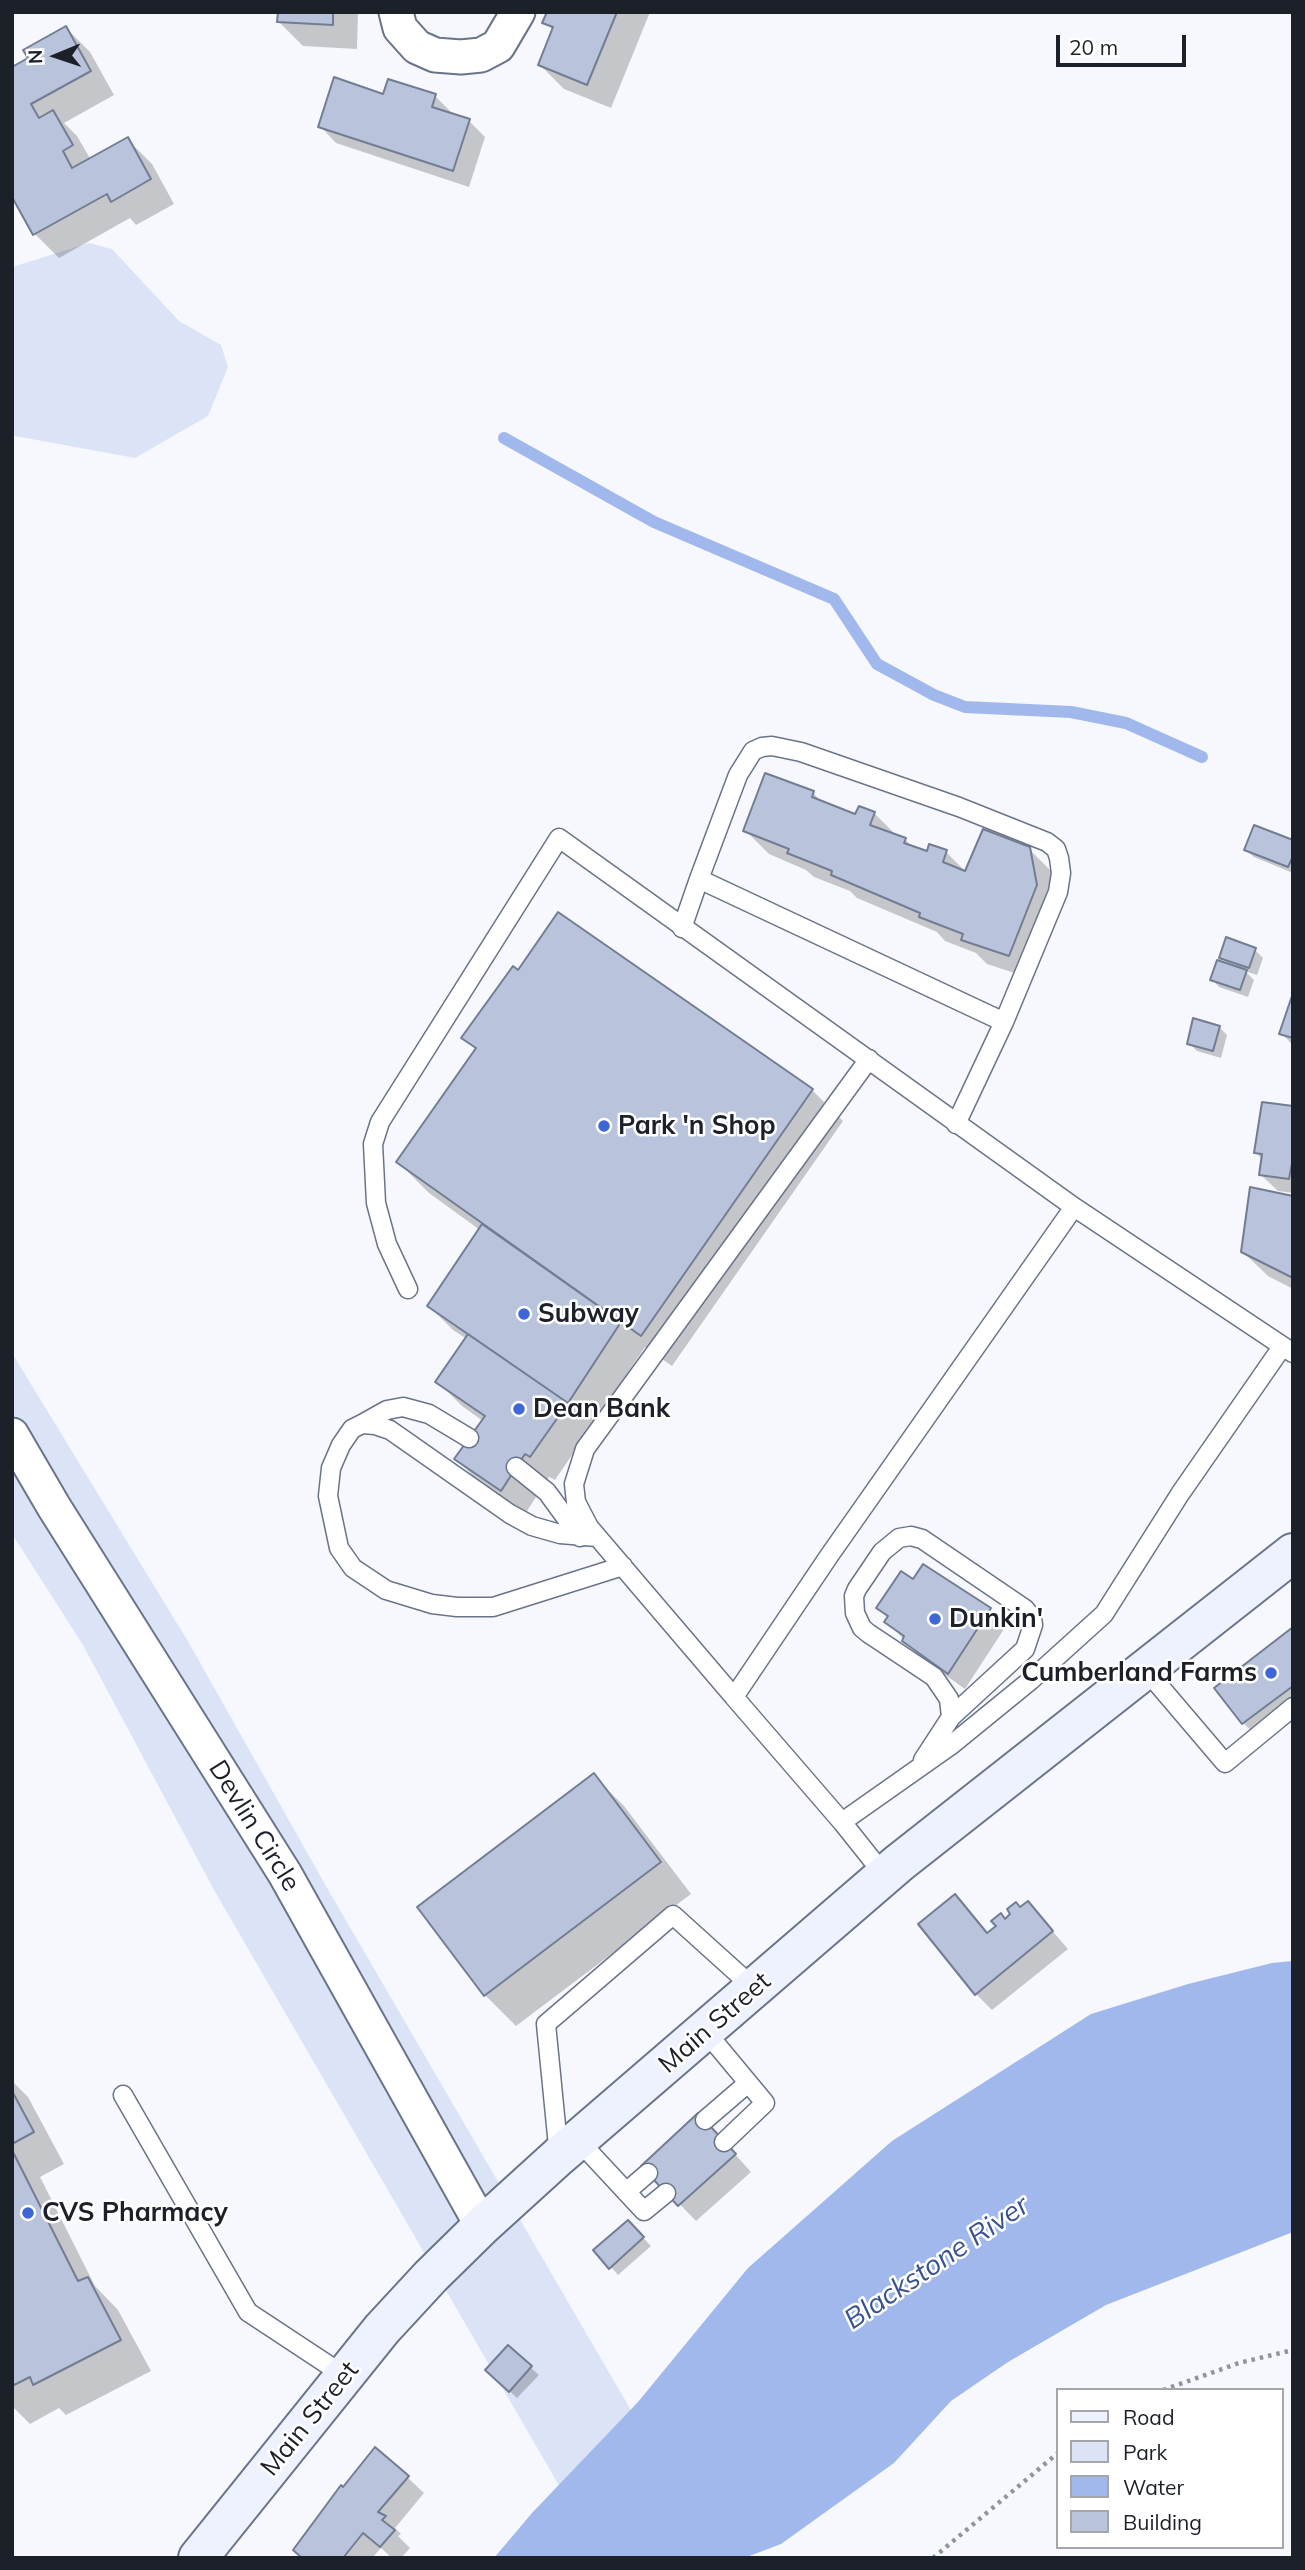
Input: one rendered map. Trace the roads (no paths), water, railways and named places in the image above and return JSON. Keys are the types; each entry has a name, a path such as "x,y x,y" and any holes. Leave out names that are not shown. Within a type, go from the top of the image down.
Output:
{"main road":[{"name":"Main Street","path":"198,2558 389,2321 482,2226 568,2148 885,1876 1145,1669 1291,1559"}],"street":[{"path":"396,12 400,28 417,47 435,55 461,57 481,55 498,46 518,12"},
{"name":"Devlin Circle","path":"12,1434 54,1507 285,1874 482,2226"}],"lane":[{"path":"682,928 738,775 753,751 762,747 801,752 959,807 1047,842 1056,849 1059,858 1061,873 1058,892 1004,1022 956,1124"},
{"path":"408,1289 387,1244 376,1203 373,1144 380,1122 559,838 1074,1207 1287,1350 1180,1494 1104,1614 1020,1689 917,1769 842,1822"},
{"path":"699,879 1004,1022"},
{"path":"589,1537 576,1502 574,1484 585,1449 869,1059"},
{"path":"734,1697 829,1556 1074,1207"},
{"path":"469,1438 429,1414 403,1407 387,1410 352,1429 331,1468 328,1496 339,1548 353,1568 378,1586 432,1604 493,1607 623,1566"},
{"path":"362,1424 390,1430 510,1514 532,1526 589,1537"},
{"path":"516,1467 547,1492 589,1537 623,1566 885,1876"},
{"path":"917,1769 951,1717 1025,1649 1031,1635 1032,1618 1012,1599 922,1539 911,1536 899,1538 882,1552 857,1589 854,1597 855,1613 862,1628 868,1633 934,1677 949,1699 951,1717"},
{"path":"1145,1669 1225,1763 1293,1707"},
{"path":"666,2193 644,2211 626,2192 568,2148 546,2024 673,1915 755,1989"},
{"path":"706,2032 765,2103 724,2142"},
{"path":"705,2120 748,2083"},
{"path":"123,2095 248,2312 345,2376"},
{"path":"626,2192 648,2173"}],"water":[{"name":"Blackstone River","path":"1293,1961 1293,2232 1106,2305 1008,2362 951,2401 894,2463 781,2544 744,2558 494,2558 532,2513 638,2402 748,2268 892,2141 1091,2014 1188,1984 1272,1963"}],"waterway":[{"path":"504,438 654,522 834,599 877,664 934,695 965,707 1071,712 1126,723 1202,757"}],"place":[{"name":"Park 'n Shop","path":"604,1126"},
{"name":"Subway","path":"524,1314"},
{"name":"Dean Bank","path":"519,1409"},
{"name":"Dunkin'","path":"935,1619"},
{"name":"Cumberland Farms","path":"1271,1673"},
{"name":"CVS Pharmacy","path":"28,2213"}]}
